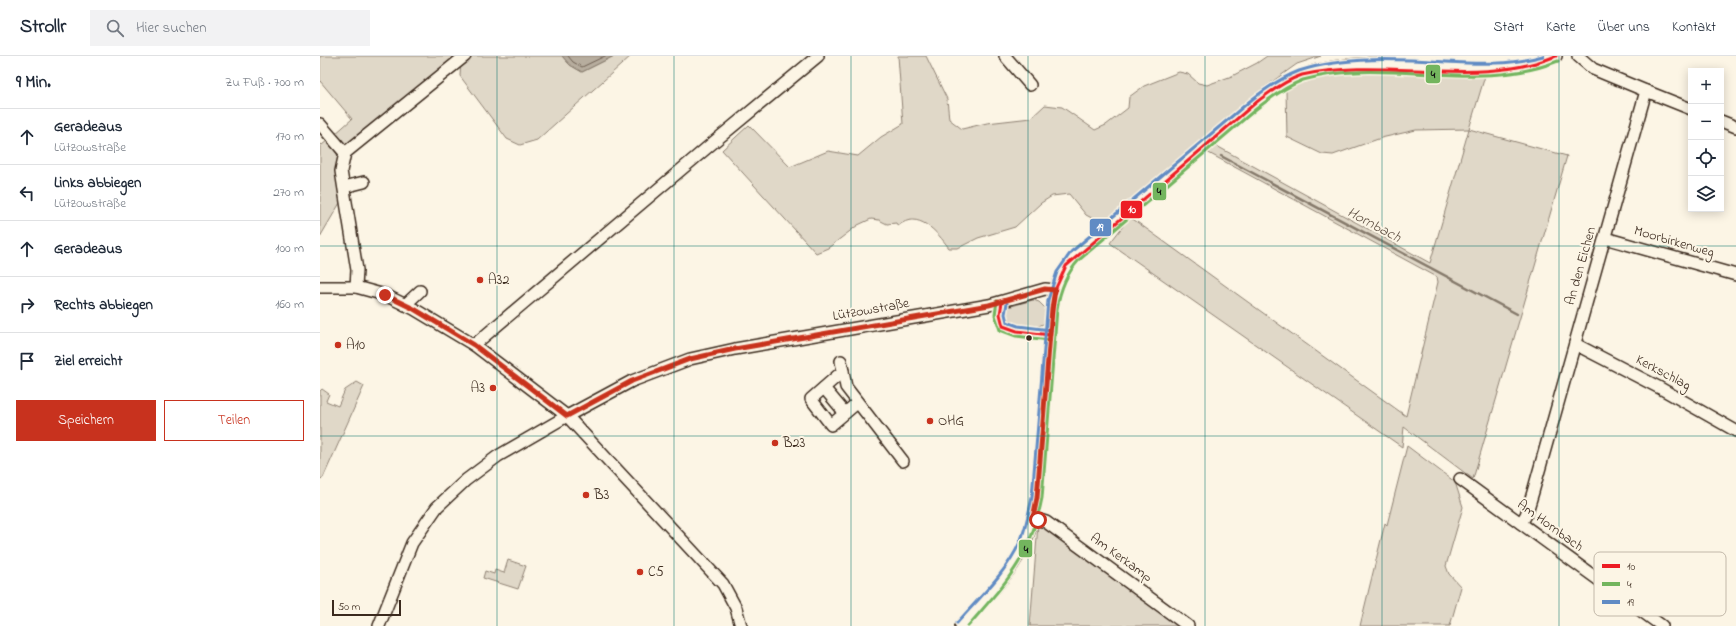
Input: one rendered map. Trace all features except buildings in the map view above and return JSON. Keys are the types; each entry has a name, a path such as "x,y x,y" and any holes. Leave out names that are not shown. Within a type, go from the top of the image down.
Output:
{"street":[{"path":"356,287 356,270 341,171 345,153 465,56"},
{"path":"474,345 818,56"},
{"path":"1005,56 1030,85"},
{"path":"961,626 1010,569 1028,536 1037,498 1052,308 1055,290 1066,266 1075,256 1253,105 1274,89 1296,78 1320,70 1349,64 1502,69 1539,63 1556,56"},
{"path":"1578,56 1593,69 1688,108"},
{"name":"An den Eichen","path":"1521,523 1526,515 1533,492 1646,91"},
{"path":"1724,122 1736,127"},
{"path":"320,124 345,153"},
{"path":"344,187 364,182"},
{"name":"Moorbirkenweg","path":"1605,238 1736,275"},
{"path":"320,287 356,287 385,295 405,305 474,345 567,416 724,584 736,608 740,626"},
{"name":"Lützowstraße","path":"379,626 412,543 437,507 466,480 498,456 567,416 632,381 690,359 735,349 989,305 1045,289 1055,290"},
{"path":"405,305 420,291"},
{"name":"Kerkschlag","path":"1575,344 1660,388 1736,431"},
{"path":"858,403 831,425 811,399 824,388 842,366 846,387 902,461"},
{"path":"824,388 845,414"},
{"name":"Am Hornbach","path":"1460,480 1594,576"},
{"name":"Am Kerkamp","path":"1033,518 1046,522 1188,626"},
{"name":"Am Hornbach","path":"1648,616 1662,626"}],"shaded area":[{"path":"320,56 562,56 570,65 582,72 614,56 631,56 537,140 520,145 507,139 460,76 461,60 348,150 334,135 352,119 320,81"},
{"path":"898,56 926,56 947,99 949,119 962,129 987,123 1031,118 1045,105 1062,107 1095,130 1106,125 1128,108 1129,97 1144,86 1179,72 1188,74 1198,83 1207,85 1232,76 1267,56 1321,56 1297,64 1259,91 1103,224 1086,215 1069,194 1052,196 1041,203 1015,227 978,238 958,248 949,248 939,235 920,221 905,221 898,226 896,223 887,224 879,220 871,219 858,225 828,248 816,253 722,150 749,125 790,167 828,151 858,156 881,137 903,124"},
{"path":"1349,71 1485,76 1469,129 1416,130 1381,138 1333,155 1322,154 1287,137 1286,90 1309,80"},
{"path":"1469,129 1567,156 1473,479 1404,427 1402,447 1110,243 1130,217 1406,416 1438,282 1437,277 1205,151 1213,144 1430,263"},
{"path":"328,140 338,156 337,167 341,201 320,237 320,143 322,145"},
{"path":"1033,300 1039,302 1047,310 1045,323 1023,329 1013,326 1006,317 1008,307"},
{"path":"357,382 364,386 323,478 320,479 320,391 322,389 329,394 326,401 338,406 345,390"},
{"path":"1407,446 1455,482 1463,507 1446,566 1449,574 1461,587 1450,626 1360,626 1385,523 1387,525"},
{"path":"1038,524 1051,528 1183,618 1177,626 1030,626"},
{"path":"508,560 526,566 518,589 483,578 485,571 494,574 495,570 504,573"}],"water":[{"path":"562,56 614,56 582,72 570,65"}],"waterway":[{"name":"Hornbach","path":"1221,156 1517,314"}],"transit line":[{"name":"19","path":"957,623 1000,575 1014,553 1024,531 1032,497 1048,300 1057,272 1071,252 1261,92 1299,71 1317,66 1353,61 1409,60 1495,63 1519,61 1543,56"},
{"name":"10","path":"1050,335 1055,290 1066,266 1253,105 1283,84 1302,75 1333,70 1365,69 1462,72 1494,70 1526,66 1556,56"},
{"name":"4","path":"968,626 994,596 1015,568 1024,553 1037,519 1042,498 1057,309 1064,283 1070,271 1079,260 1256,109 1284,89 1303,80 1334,74 1366,72 1495,75 1527,70 1558,61"},
{"name":"4","path":"997,301 995,315 1000,330 1016,336 1049,340"},
{"name":"10","path":"1002,302 1000,314 1003,326 1017,331 1050,335"},
{"name":"19","path":"1007,303 1005,314 1007,322 1018,326 1051,330"}],"place":[{"name":"A32","path":"480,280"},
{"name":"A10","path":"338,345"},
{"name":"A3","path":"493,388"},
{"name":"OHG","path":"930,421"},
{"name":"B23","path":"775,443"},
{"name":"B3","path":"586,495"},
{"name":"C5","path":"640,572"}],"route":[{"path":"385,295 414,309 474,345 567,416 632,381 690,359 735,349 989,305 1048,288 1055,290 1052,308 1037,498 1033,518 1038,520"}]}
